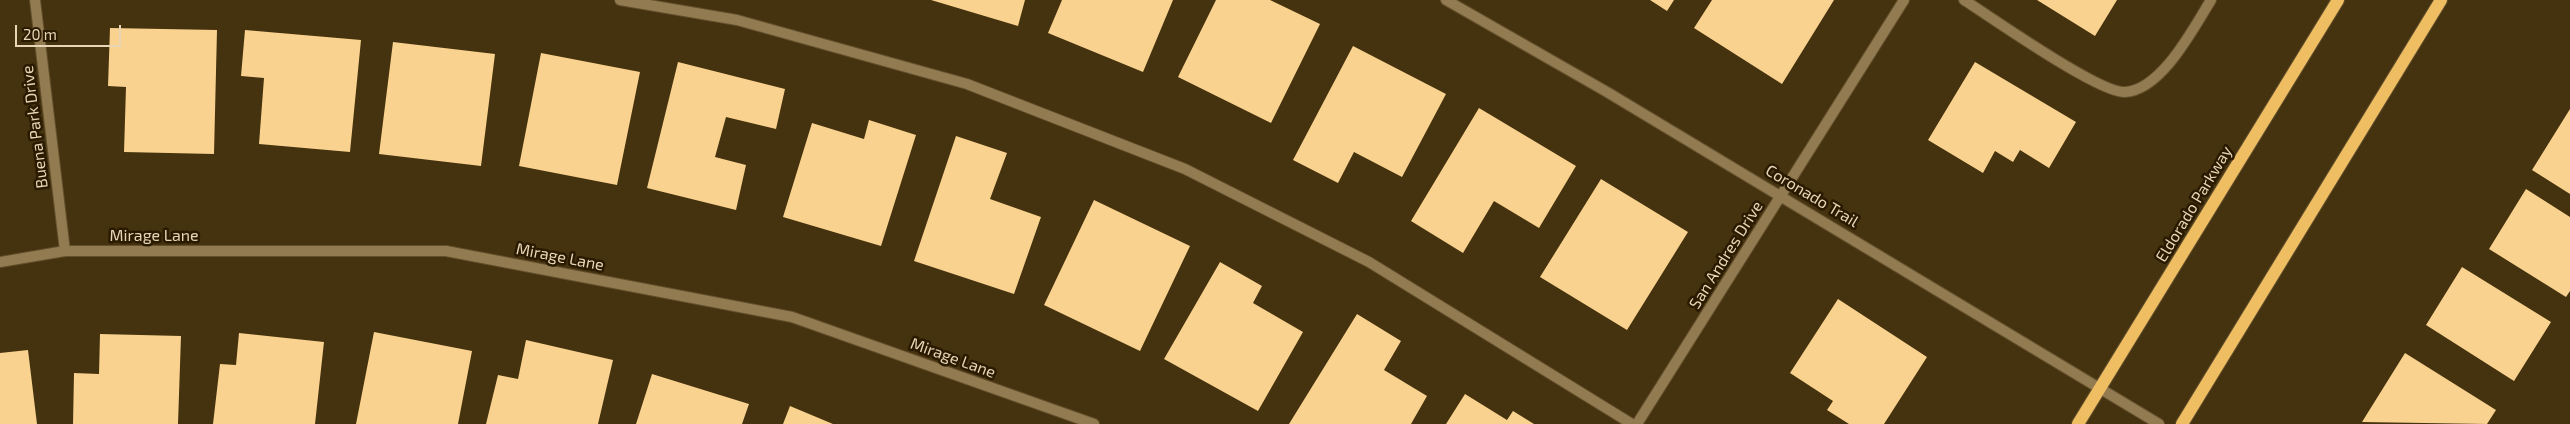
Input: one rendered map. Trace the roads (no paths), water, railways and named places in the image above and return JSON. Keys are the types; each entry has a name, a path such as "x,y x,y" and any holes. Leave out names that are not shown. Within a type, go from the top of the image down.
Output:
{"main road":[{"name":"Eldorado Parkway","path":"2078,424 2338,0"},
{"path":"2182,424 2442,0"}],"street":[{"name":"Buena Park Drive","path":"35,0 65,251"},
{"path":"620,0 737,20 967,84 1185,169 1369,262 1632,424"},
{"name":"Coronado Trail","path":"1446,0 1781,195 2159,424"},
{"name":"San Andres Drive","path":"1638,424 1904,0"},
{"path":"1964,0 2096,84 2125,92 2144,86 2161,72 2178,52 2211,0"},
{"name":"Mirage Lane","path":"0,262 65,251 446,251 792,317 1094,424"}]}
